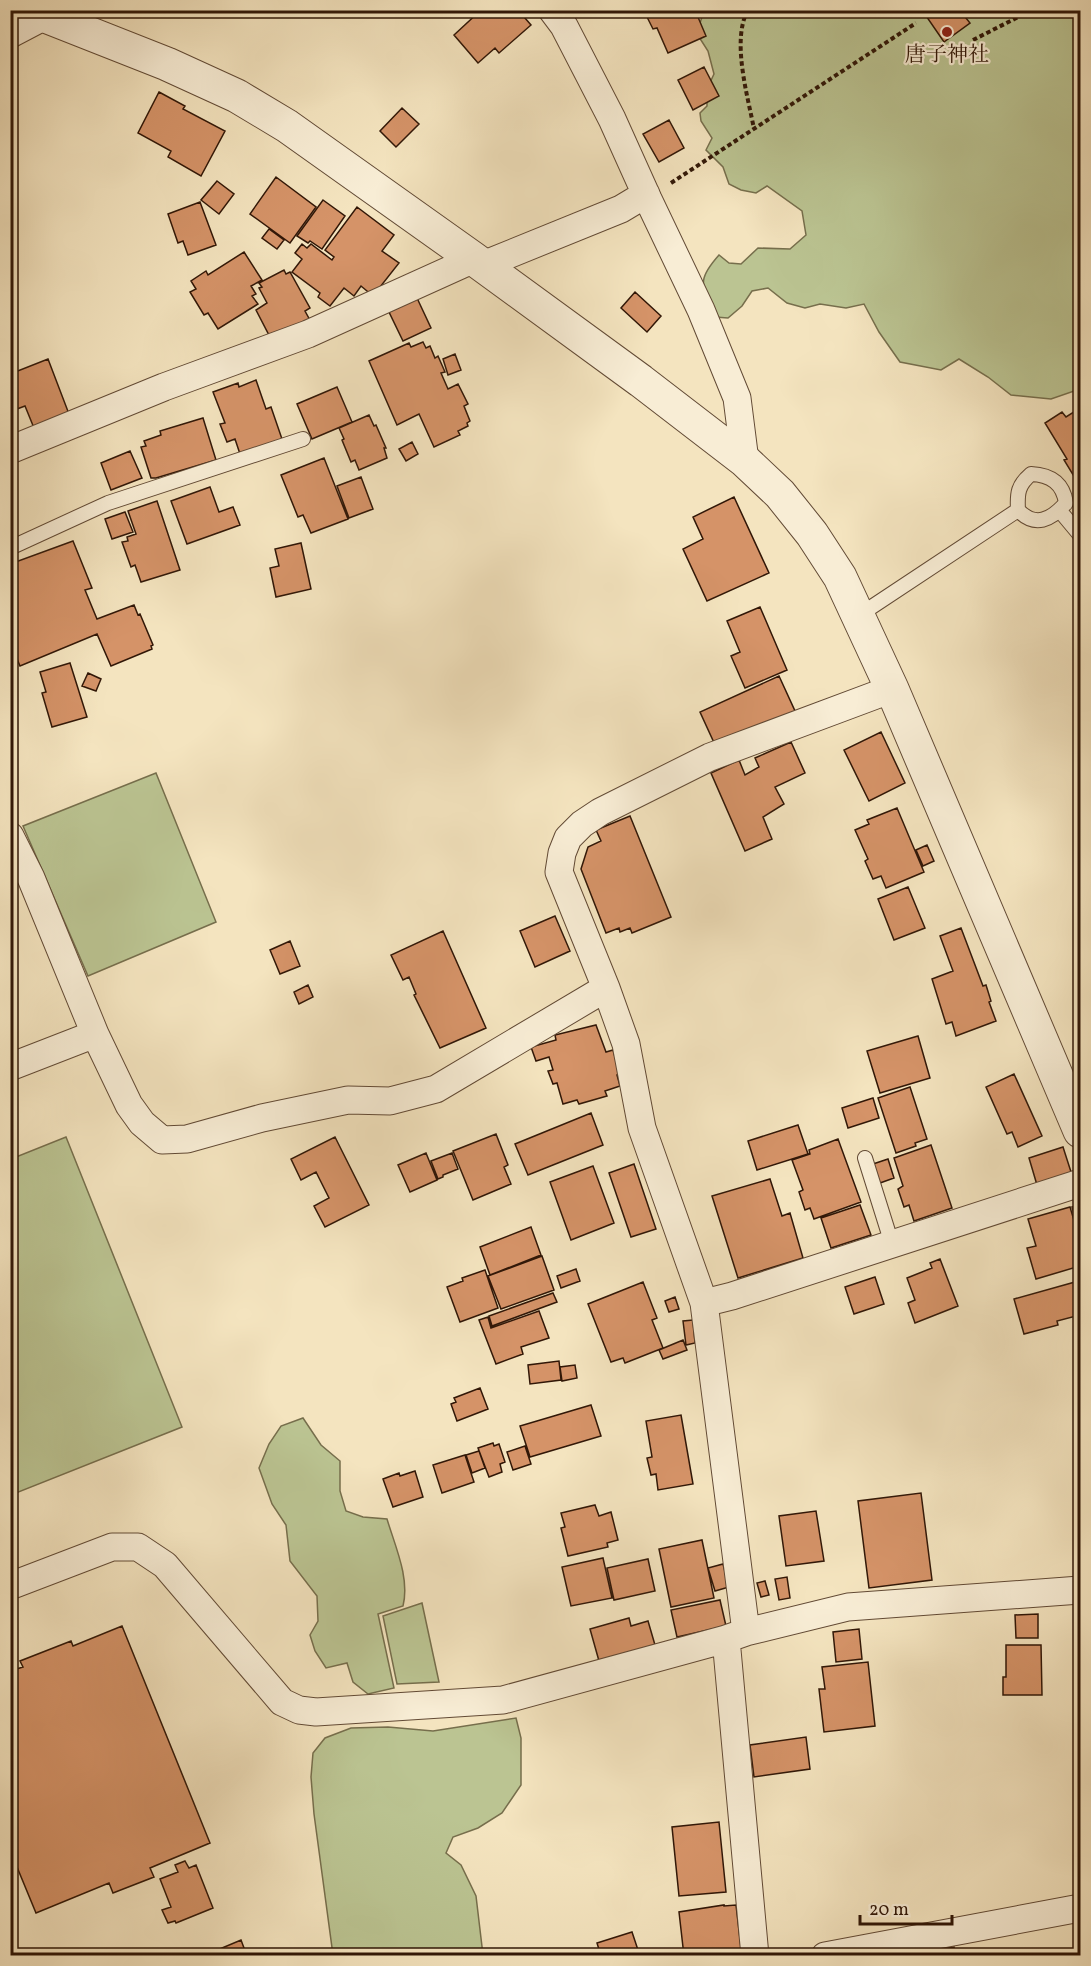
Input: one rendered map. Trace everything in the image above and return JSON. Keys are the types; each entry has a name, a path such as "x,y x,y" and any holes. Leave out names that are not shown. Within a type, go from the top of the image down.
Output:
{"street":[{"path":"552,10 564,26 612,119 701,310 736,398 745,461"},
{"path":"10,32 40,12 167,64 237,96 296,132 479,262 745,461 780,494 812,534 840,577 892,689 1080,1131"},
{"path":"10,450 164,387 308,334 479,262 621,209 647,196"},
{"path":"755,1956 736,1635 704,1303 642,1128 626,1044 559,872 562,853 568,838 582,824 600,812 710,757 892,689"},
{"path":"10,836 31,878 95,1034 129,1105 142,1123 162,1140 187,1139 262,1118 337,1103 390,1101 436,1089 606,988"},
{"path":"10,1067 95,1034"},
{"path":"704,1303 732,1296 1080,1183"},
{"path":"10,1586 112,1547 138,1547 165,1564 282,1702 299,1710 316,1712 503,1700 736,1635 848,1607 1080,1590"},
{"path":"825,1956 1080,1908"}],"lane":[{"path":"10,548 108,503 303,439"},
{"path":"1031,474 1043,474 1053,478 1064,491 1066,503 1060,511 1042,520 1032,520 1023,516 1018,510 1017,493 1022,482 1031,474"},
{"path":"858,616 1018,510"},
{"path":"1060,511 1080,535"},
{"path":"865,1158 892,1244"}],"path":[{"path":"748,10 741,42 744,77 754,129"},
{"path":"973,40 1032,10"},
{"path":"647,196 916,23"}],"green space":[{"path":"704,11 1080,11 1080,389 1051,399 1011,395 959,359 941,370 900,362 879,332 864,304 846,308 820,304 805,308 787,303 768,288 752,291 742,306 728,318 715,317 705,290 704,278 719,255 729,263 741,264 758,248 790,249 806,235 802,211 767,186 756,193 741,190 729,184 723,167 706,150 712,138 701,121 700,113 707,106 707,89 714,74 708,51 699,37"},
{"path":"156,773 216,922 88,976 23,826"},
{"path":"66,1137 182,1427 11,1495 11,1159"},
{"path":"303,1418 321,1445 340,1461 340,1491 346,1511 363,1517 387,1519 401,1562 405,1584 403,1606 378,1614 394,1688 368,1694 353,1682 347,1663 326,1668 315,1651 310,1635 318,1621 317,1596 290,1561 286,1525 272,1504 259,1468 269,1444 281,1426"},
{"path":"422,1603 439,1682 397,1684 383,1616"},
{"path":"516,1718 521,1738 521,1785 502,1813 478,1828 453,1837 446,1853 461,1865 476,1896 483,1955 333,1955 314,1814 311,1777 313,1753 325,1738 351,1728 388,1727 433,1731"}],"building":[{"path":"481,10 518,10 531,25 499,53 495,48 478,63 454,35"},
{"path":"695,10 706,36 668,53 657,28 653,29 644,11"},
{"name":"唐子神社","path":"922,10 965,10 962,13 970,23 944,42"},
{"path":"704,67 719,96 693,110 678,80"},
{"path":"159,92 185,106 183,109 225,131 201,176 168,157 171,151 138,133"},
{"path":"402,108 419,124 396,147 380,131"},
{"path":"669,120 684,148 659,162 643,134"},
{"path":"276,177 316,207 290,243 250,214"},
{"path":"217,181 234,194 219,214 201,200"},
{"path":"323,200 345,216 322,249 297,236"},
{"path":"200,202 216,245 188,255 183,241 178,243 168,214"},
{"path":"357,207 394,235 382,251 399,263 373,296 361,286 354,296 344,288 330,306 318,297 320,293 292,272 302,259 295,253 302,244 307,248 311,244 332,260 334,257 325,250"},
{"path":"269,229 284,240 277,249 262,238"},
{"path":"244,252 262,280 251,286 256,294 252,296 258,304 218,329 208,313 204,315 190,292 196,289 191,281 206,271 208,275"},
{"path":"284,270 286,274 290,272 310,308 305,311 311,322 270,337 256,310 267,303 259,288 262,287 259,283"},
{"path":"635,292 661,316 647,332 621,308"},
{"path":"417,298 431,328 403,341 389,312"},
{"path":"423,342 426,348 430,346 435,358 438,356 445,372 441,373 448,389 458,384 468,404 464,406 470,421 467,423 468,426 458,431 460,435 434,447 419,414 397,425 369,361 409,343 411,347"},
{"path":"455,354 461,370 448,375 443,359"},
{"path":"48,359 69,414 34,428 25,406 17,409 10,393 10,374"},
{"path":"256,380 266,409 271,407 282,439 240,454 235,439 227,442 220,424 225,423 213,392 238,383 239,387"},
{"path":"337,387 352,422 312,439 297,404"},
{"path":"1080,408 1080,480 1078,476 1075,478 1064,460 1067,459 1045,423 1062,412 1066,417"},
{"path":"369,415 386,448 384,448 387,458 359,470 355,460 351,462 339,428"},
{"path":"203,418 216,460 151,478 141,447 146,446 144,441 161,435 160,431"},
{"path":"412,442 418,454 406,461 399,449"},
{"path":"130,451 142,478 111,490 101,463"},
{"path":"324,458 348,519 311,533 303,515 298,517 281,475"},
{"path":"361,477 373,509 349,518 337,486"},
{"path":"210,487 219,512 233,507 240,525 187,544 171,501"},
{"path":"734,497 769,573 707,601 683,549 703,539 693,517"},
{"path":"157,501 180,570 141,582 135,565 131,567 122,542 128,541 127,537 136,534 128,511"},
{"path":"125,512 133,532 112,539 105,519"},
{"path":"73,541 92,588 85,590 97,619 134,605 153,645 152,649 111,666 97,634 20,666 10,642 10,564"},
{"path":"301,543 311,589 276,597 270,568 279,566 275,549"},
{"path":"760,607 787,670 745,688 731,656 740,652 727,621"},
{"path":"70,663 87,717 52,727 42,693 46,692 40,672"},
{"path":"88,673 101,679 96,691 82,686"},
{"path":"779,676 795,711 716,747 700,712"},
{"path":"881,732 905,783 869,801 844,750"},
{"path":"791,742 805,773 775,787 784,804 763,817 772,839 745,851 711,773 739,760 745,775 759,767 755,758"},
{"path":"897,808 924,872 886,888 881,876 873,879 865,861 868,859 855,830 869,824 867,820"},
{"path":"630,816 671,917 632,933 630,928 620,932 619,928 606,933 581,869 588,847 601,841 596,830"},
{"path":"927,845 934,861 923,866 916,850"},
{"path":"908,887 925,928 894,940 878,899"},
{"path":"555,916 570,951 535,967 520,931"},
{"path":"961,928 983,986 986,985 996,1021 956,1036 952,1022 946,1024 932,979 953,971 940,936"},
{"path":"443,931 486,1028 440,1048 414,995 416,994 409,977 403,980 391,955"},
{"path":"290,941 300,966 280,974 270,950"},
{"path":"308,985 313,997 299,1004 294,992"},
{"path":"596,1025 606,1052 613,1050 620,1074 617,1075 620,1086 605,1091 607,1096 579,1104 577,1100 563,1104 557,1083 553,1084 548,1071 553,1070 549,1057 536,1061 531,1047 556,1040 555,1035"},
{"path":"918,1036 930,1078 880,1093 867,1051"},
{"path":"1014,1074 1042,1136 1018,1147 1012,1132 1007,1134 986,1087"},
{"path":"910,1087 927,1139 915,1143 916,1146 896,1153 878,1098"},
{"path":"873,1098 879,1118 848,1128 842,1108"},
{"path":"591,1113 603,1145 528,1175 515,1144"},
{"path":"798,1125 808,1154 757,1170 748,1141"},
{"path":"496,1134 508,1165 504,1167 511,1184 473,1200 453,1151"},
{"path":"335,1137 369,1205 325,1227 314,1206 329,1198 316,1172 301,1180 291,1159"},
{"path":"838,1139 861,1202 814,1219 810,1208 805,1210 799,1192 803,1190 792,1160 810,1154 809,1150"},
{"path":"931,1145 952,1208 914,1221 909,1205 904,1207 898,1189 903,1186 894,1158"},
{"path":"1063,1147 1072,1175 1037,1185 1029,1158"},
{"path":"426,1153 437,1180 410,1192 398,1165"},
{"path":"452,1153 458,1169 438,1179 431,1161"},
{"path":"888,1159 894,1178 880,1183 873,1164"},
{"path":"634,1164 656,1229 631,1237 609,1173"},
{"path":"593,1166 614,1223 571,1240 550,1182"},
{"path":"770,1179 782,1216 790,1213 803,1258 738,1278 712,1196"},
{"path":"1080,1204 1080,1225 1077,1226 1072,1207"},
{"path":"860,1205 871,1235 831,1248 821,1218"},
{"path":"1070,1207 1076,1227 1080,1226 1080,1266 1036,1279 1027,1248 1036,1246 1028,1219"},
{"path":"531,1227 541,1255 490,1275 480,1247"},
{"path":"542,1256 554,1290 501,1309 488,1276"},
{"path":"940,1259 958,1306 915,1323 908,1303 915,1300 907,1278 932,1268 930,1263"},
{"path":"576,1269 580,1281 561,1288 557,1276"},
{"path":"485,1270 498,1308 460,1322 447,1287 463,1281 462,1278"},
{"path":"875,1277 884,1304 854,1314 845,1287"},
{"path":"643,1282 657,1318 652,1320 663,1348 625,1363 623,1358 611,1362 588,1304"},
{"path":"1075,1282 1080,1302 1080,1315 1057,1321 1058,1325 1024,1334 1014,1299"},
{"path":"553,1293 557,1302 492,1326 489,1316"},
{"path":"675,1297 679,1309 669,1312 665,1301"},
{"path":"539,1311 549,1338 521,1347 523,1354 496,1364 479,1320 488,1317 491,1328"},
{"path":"693,1320 695,1343 686,1345 683,1321"},
{"path":"683,1340 687,1350 663,1359 659,1350"},
{"path":"559,1361 561,1380 530,1384 528,1365"},
{"path":"575,1365 577,1378 562,1381 560,1367"},
{"path":"480,1388 488,1409 457,1421 451,1404 456,1402 454,1398"},
{"path":"591,1405 601,1436 530,1457 520,1426"},
{"path":"681,1415 693,1484 658,1490 656,1474 651,1475 647,1458 652,1457 646,1421"},
{"path":"493,1443 494,1446 499,1444 505,1462 500,1464 502,1472 489,1477 478,1448"},
{"path":"525,1446 531,1464 513,1470 507,1452"},
{"path":"479,1451 485,1468 472,1473 466,1455"},
{"path":"465,1455 474,1482 442,1493 433,1465"},
{"path":"415,1471 423,1497 393,1507 383,1479 399,1473 400,1476"},
{"path":"921,1493 932,1580 869,1588 858,1501"},
{"path":"595,1505 599,1516 611,1512 618,1540 607,1543 608,1547 568,1556 561,1528 565,1527 561,1513"},
{"path":"816,1511 824,1561 786,1566 779,1516"},
{"path":"702,1540 714,1598 671,1607 659,1549"},
{"path":"603,1558 612,1598 571,1606 562,1567"},
{"path":"648,1559 655,1591 614,1600 607,1568"},
{"path":"723,1564 729,1587 715,1591 708,1568"},
{"path":"787,1577 790,1598 779,1600 775,1579"},
{"path":"765,1581 769,1595 761,1597 757,1583"},
{"path":"720,1600 726,1626 677,1637 671,1610"},
{"path":"1038,1614 1038,1638 1016,1638 1015,1615"},
{"path":"629,1618 631,1626 648,1621 655,1645 599,1661 590,1629"},
{"path":"122,1626 210,1843 150,1868 154,1877 113,1893 109,1883 36,1913 10,1850 10,1671 23,1667 20,1661 71,1641 73,1646"},
{"path":"859,1629 862,1659 836,1662 833,1632"},
{"path":"1006,1645 1041,1645 1042,1695 1003,1695 1003,1677 1006,1677"},
{"path":"868,1662 875,1726 824,1732 819,1689 825,1689 822,1667"},
{"path":"806,1737 810,1769 754,1777 750,1745"},
{"path":"719,1822 726,1892 679,1896 672,1827"},
{"path":"185,1861 189,1868 196,1865 213,1908 176,1923 175,1921 168,1923 162,1910 171,1907 160,1879 178,1872 175,1865"},
{"path":"736,1905 742,1956 684,1956 679,1912"},
{"path":"632,1932 640,1956 601,1956 597,1943"},
{"path":"241,1940 247,1956 203,1956"},
{"path":"954,1947 955,1956 935,1956 934,1950"}],"place":[{"name":"唐子神社","path":"947,32"}]}
